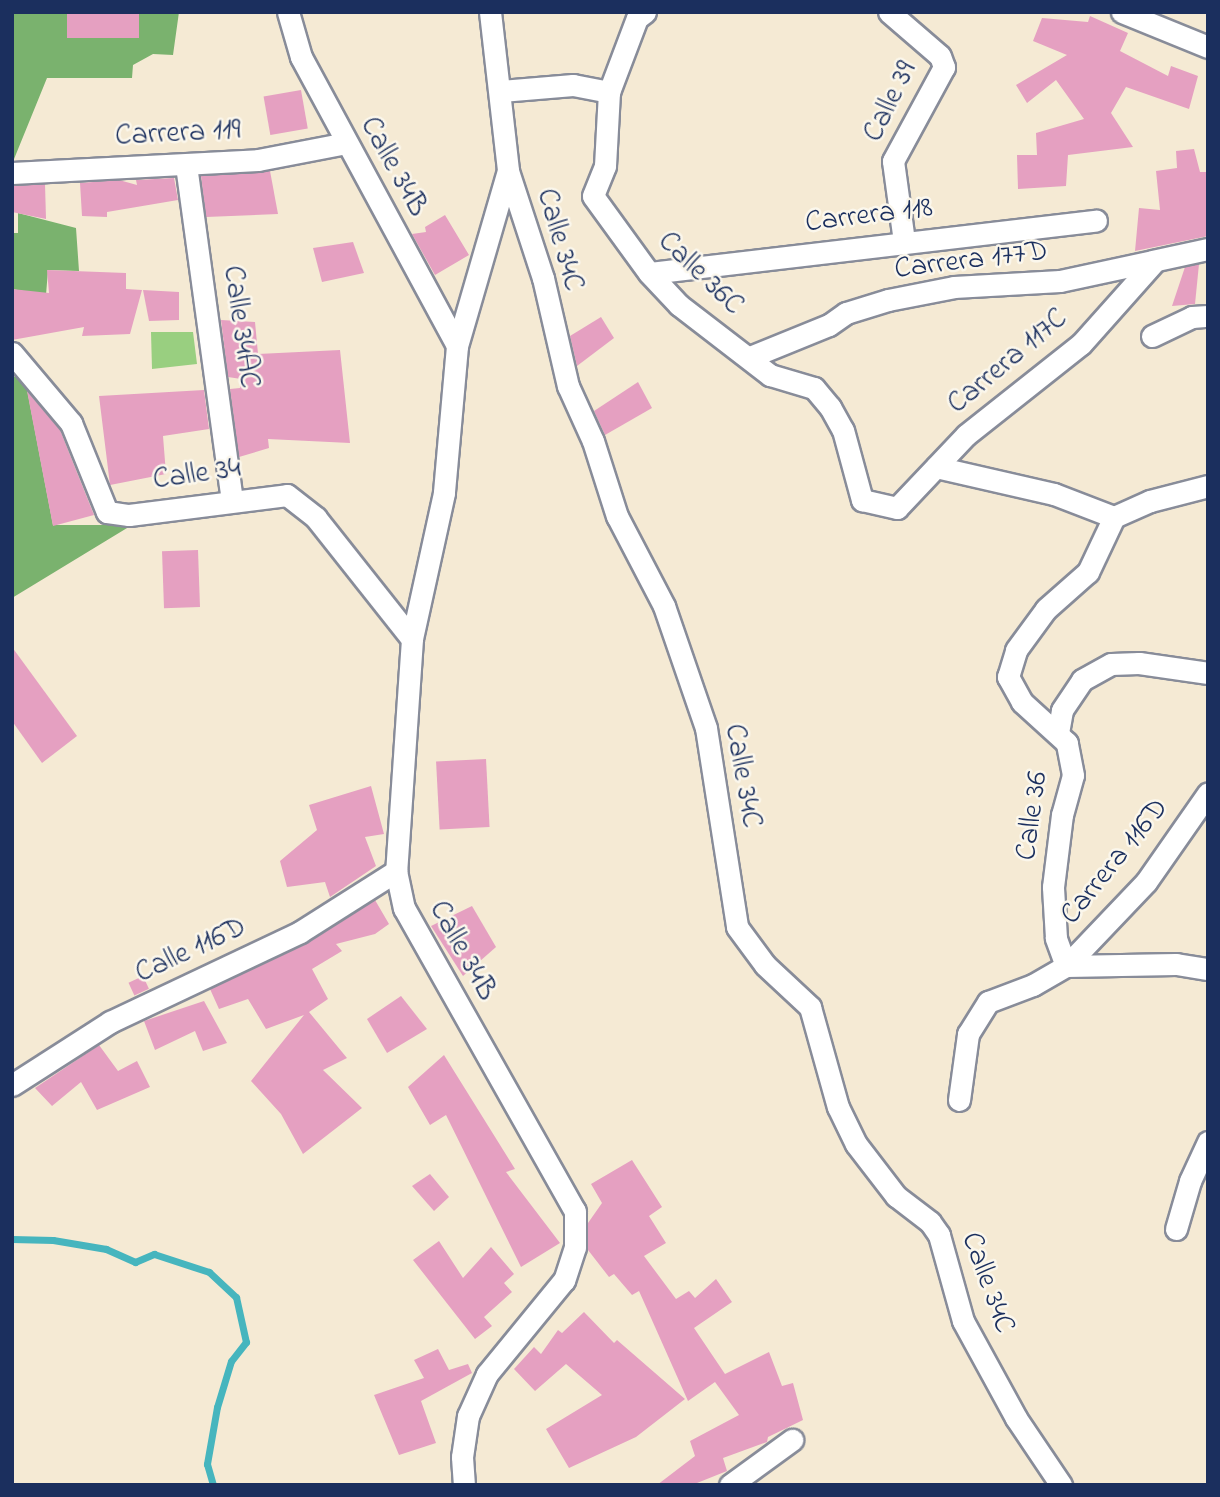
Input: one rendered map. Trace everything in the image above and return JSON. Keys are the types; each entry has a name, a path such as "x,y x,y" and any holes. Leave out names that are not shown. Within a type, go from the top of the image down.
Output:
{"street":[{"name":"Calle 34B","path":"288,12 300,57 457,346"},
{"name":"Calle 34C","path":"490,12 509,171 543,278 568,386 593,441 617,516 668,617 702,717 737,927 765,965 810,1007 838,1107 856,1144 896,1195 930,1222 939,1235 963,1321 1016,1418 1061,1485"},
{"name":"Calle 36C","path":"645,12 637,18 609,92 605,166 593,196 650,273 679,304 770,375 814,388 844,430 862,500 897,508"},
{"name":"Calle 39","path":"889,12 940,57 944,68 893,161 904,241"},
{"path":"1122,12 1208,47"},
{"path":"501,91 561,85 609,92"},
{"name":"Carrera 119","path":"12,173 258,160 346,144"},
{"name":"Calle 34AC","path":"186,165 232,499"},
{"name":"Calle 34B","path":"464,1485 462,1457 468,1416 487,1374 564,1280 575,1247 575,1211 415,935 396,871 412,639 444,493 457,346 509,171"},
{"name":"Carrera 118","path":"650,273 904,241 1096,221"},
{"name":"Carrera 177D","path":"750,357 829,325 846,313 888,300 954,287 1060,281 1208,249"},
{"name":"Carrera 117C","path":"897,508 965,435 1081,344 1155,261"},
{"path":"1152,336 1192,317 1208,316"},
{"name":"Calle 34","path":"15,353 71,423 107,512 129,515 232,499 287,495 316,518 412,639"},
{"path":"936,467 1054,494 1114,517 1150,501 1208,486"},
{"name":"Calle 36","path":"1066,966 1056,938 1053,887 1062,815 1073,775 1067,743 1022,702 1008,677 1017,650 1046,610 1088,572 1114,517"},
{"path":"1058,733 1062,710 1082,680 1111,664 1208,673"},
{"name":"Carrera 116D","path":"1066,966 1146,882 1208,793"},
{"name":"Calle 116D","path":"12,1085 110,1022 300,932 396,871"},
{"path":"958,1100 968,1034 988,1002 1033,985 1066,966 1176,964 1208,969"},
{"path":"1177,1229 1190,1181 1208,1142"},
{"path":"730,1485 792,1440"}],"green space":[{"path":"12,12 179,12 173,55 153,54 133,65 132,78 47,78 12,164"},
{"path":"18,213 76,228 79,271 48,270 46,295 12,289 12,233 18,233"},
{"path":"151,332 193,332 197,364 152,369"},
{"path":"12,376 25,379 53,525 132,525 12,598"}],"building":[{"path":"67,12 139,12 139,38 67,38"},
{"path":"1090,16 1128,33 1120,51 1168,76 1171,66 1198,76 1189,109 1126,87 1111,113 1133,147 1068,155 1066,186 1018,189 1017,155 1037,155 1036,133 1084,119 1056,80 1027,103 1016,85 1067,55 1033,41 1042,18 1088,22"},
{"path":"301,90 308,128 270,135 264,97"},
{"path":"1194,149 1200,172 1208,172 1208,236 1135,251 1139,208 1160,210 1156,171 1177,168 1176,151"},
{"path":"270,171 278,214 206,217 201,176"},
{"path":"174,178 178,200 107,212 107,217 82,216 80,183 119,180 137,185 136,180"},
{"path":"45,184 46,219 12,212 12,186"},
{"path":"445,215 469,255 435,275 412,234 426,232 425,227"},
{"path":"353,242 364,273 322,282 313,248"},
{"path":"1199,264 1195,304 1172,306 1185,267"},
{"path":"47,270 126,273 126,289 142,290 130,334 82,336 84,327 12,340 12,289 49,293"},
{"path":"143,290 179,292 179,320 149,321"},
{"path":"601,317 614,338 577,366 570,336"},
{"path":"221,320 255,322 258,354 340,350 350,443 268,439 269,448 239,457 230,389 240,388 241,379 228,377"},
{"path":"638,382 652,408 605,435 594,411"},
{"path":"204,390 209,429 163,436 166,474 110,485 99,396"},
{"path":"27,391 60,430 94,515 53,526"},
{"path":"198,550 200,607 164,608 162,551"},
{"path":"12,647 77,736 42,763 12,721"},
{"path":"486,759 490,827 440,830 436,762"},
{"path":"371,786 384,834 365,837 376,866 330,897 325,882 287,887 280,861 317,830 309,805"},
{"path":"375,900 389,924 375,934 336,944 342,951 312,969 328,999 309,1012 347,1058 323,1070 362,1108 303,1154 281,1114 251,1081 304,1015 266,1029 248,999 219,1009 210,989 306,944"},
{"path":"472,906 496,947 463,976 431,926"},
{"path":"143,976 149,989 134,995 128,983"},
{"path":"401,996 427,1029 387,1053 367,1019"},
{"path":"204,1001 227,1043 203,1051 195,1031 155,1050 144,1021"},
{"path":"99,1045 118,1071 137,1061 150,1087 97,1110 81,1082 52,1106 35,1088"},
{"path":"444,1055 515,1169 506,1172 560,1243 521,1267 446,1115 430,1125 408,1087"},
{"path":"632,1160 662,1207 649,1216 666,1243 644,1256 676,1299 689,1291 695,1298 716,1279 732,1302 694,1328 725,1374 769,1352 782,1386 793,1383 803,1420 768,1437 767,1442 723,1458 727,1471 692,1485 657,1485 695,1456 690,1441 739,1415 715,1382 688,1401 639,1291 632,1295 614,1274 609,1277 588,1250 588,1223 602,1203 591,1184"},
{"path":"430,1174 449,1197 434,1211 412,1186"},
{"path":"439,1241 463,1278 491,1247 514,1274 504,1283 512,1292 484,1317 492,1326 475,1339 413,1260"},
{"path":"584,1312 614,1343 617,1340 685,1399 636,1437 569,1468 546,1429 602,1395 566,1364 535,1391 514,1369 534,1347 541,1354 558,1330 562,1333"},
{"path":"438,1349 449,1370 468,1364 472,1373 421,1401 436,1443 399,1455 374,1395 424,1378 414,1360"}],"waterway":[{"path":"12,1239 53,1240 106,1249 135,1262 154,1254 209,1272 236,1297 246,1342 231,1361 217,1407 207,1464 213,1485"}]}
